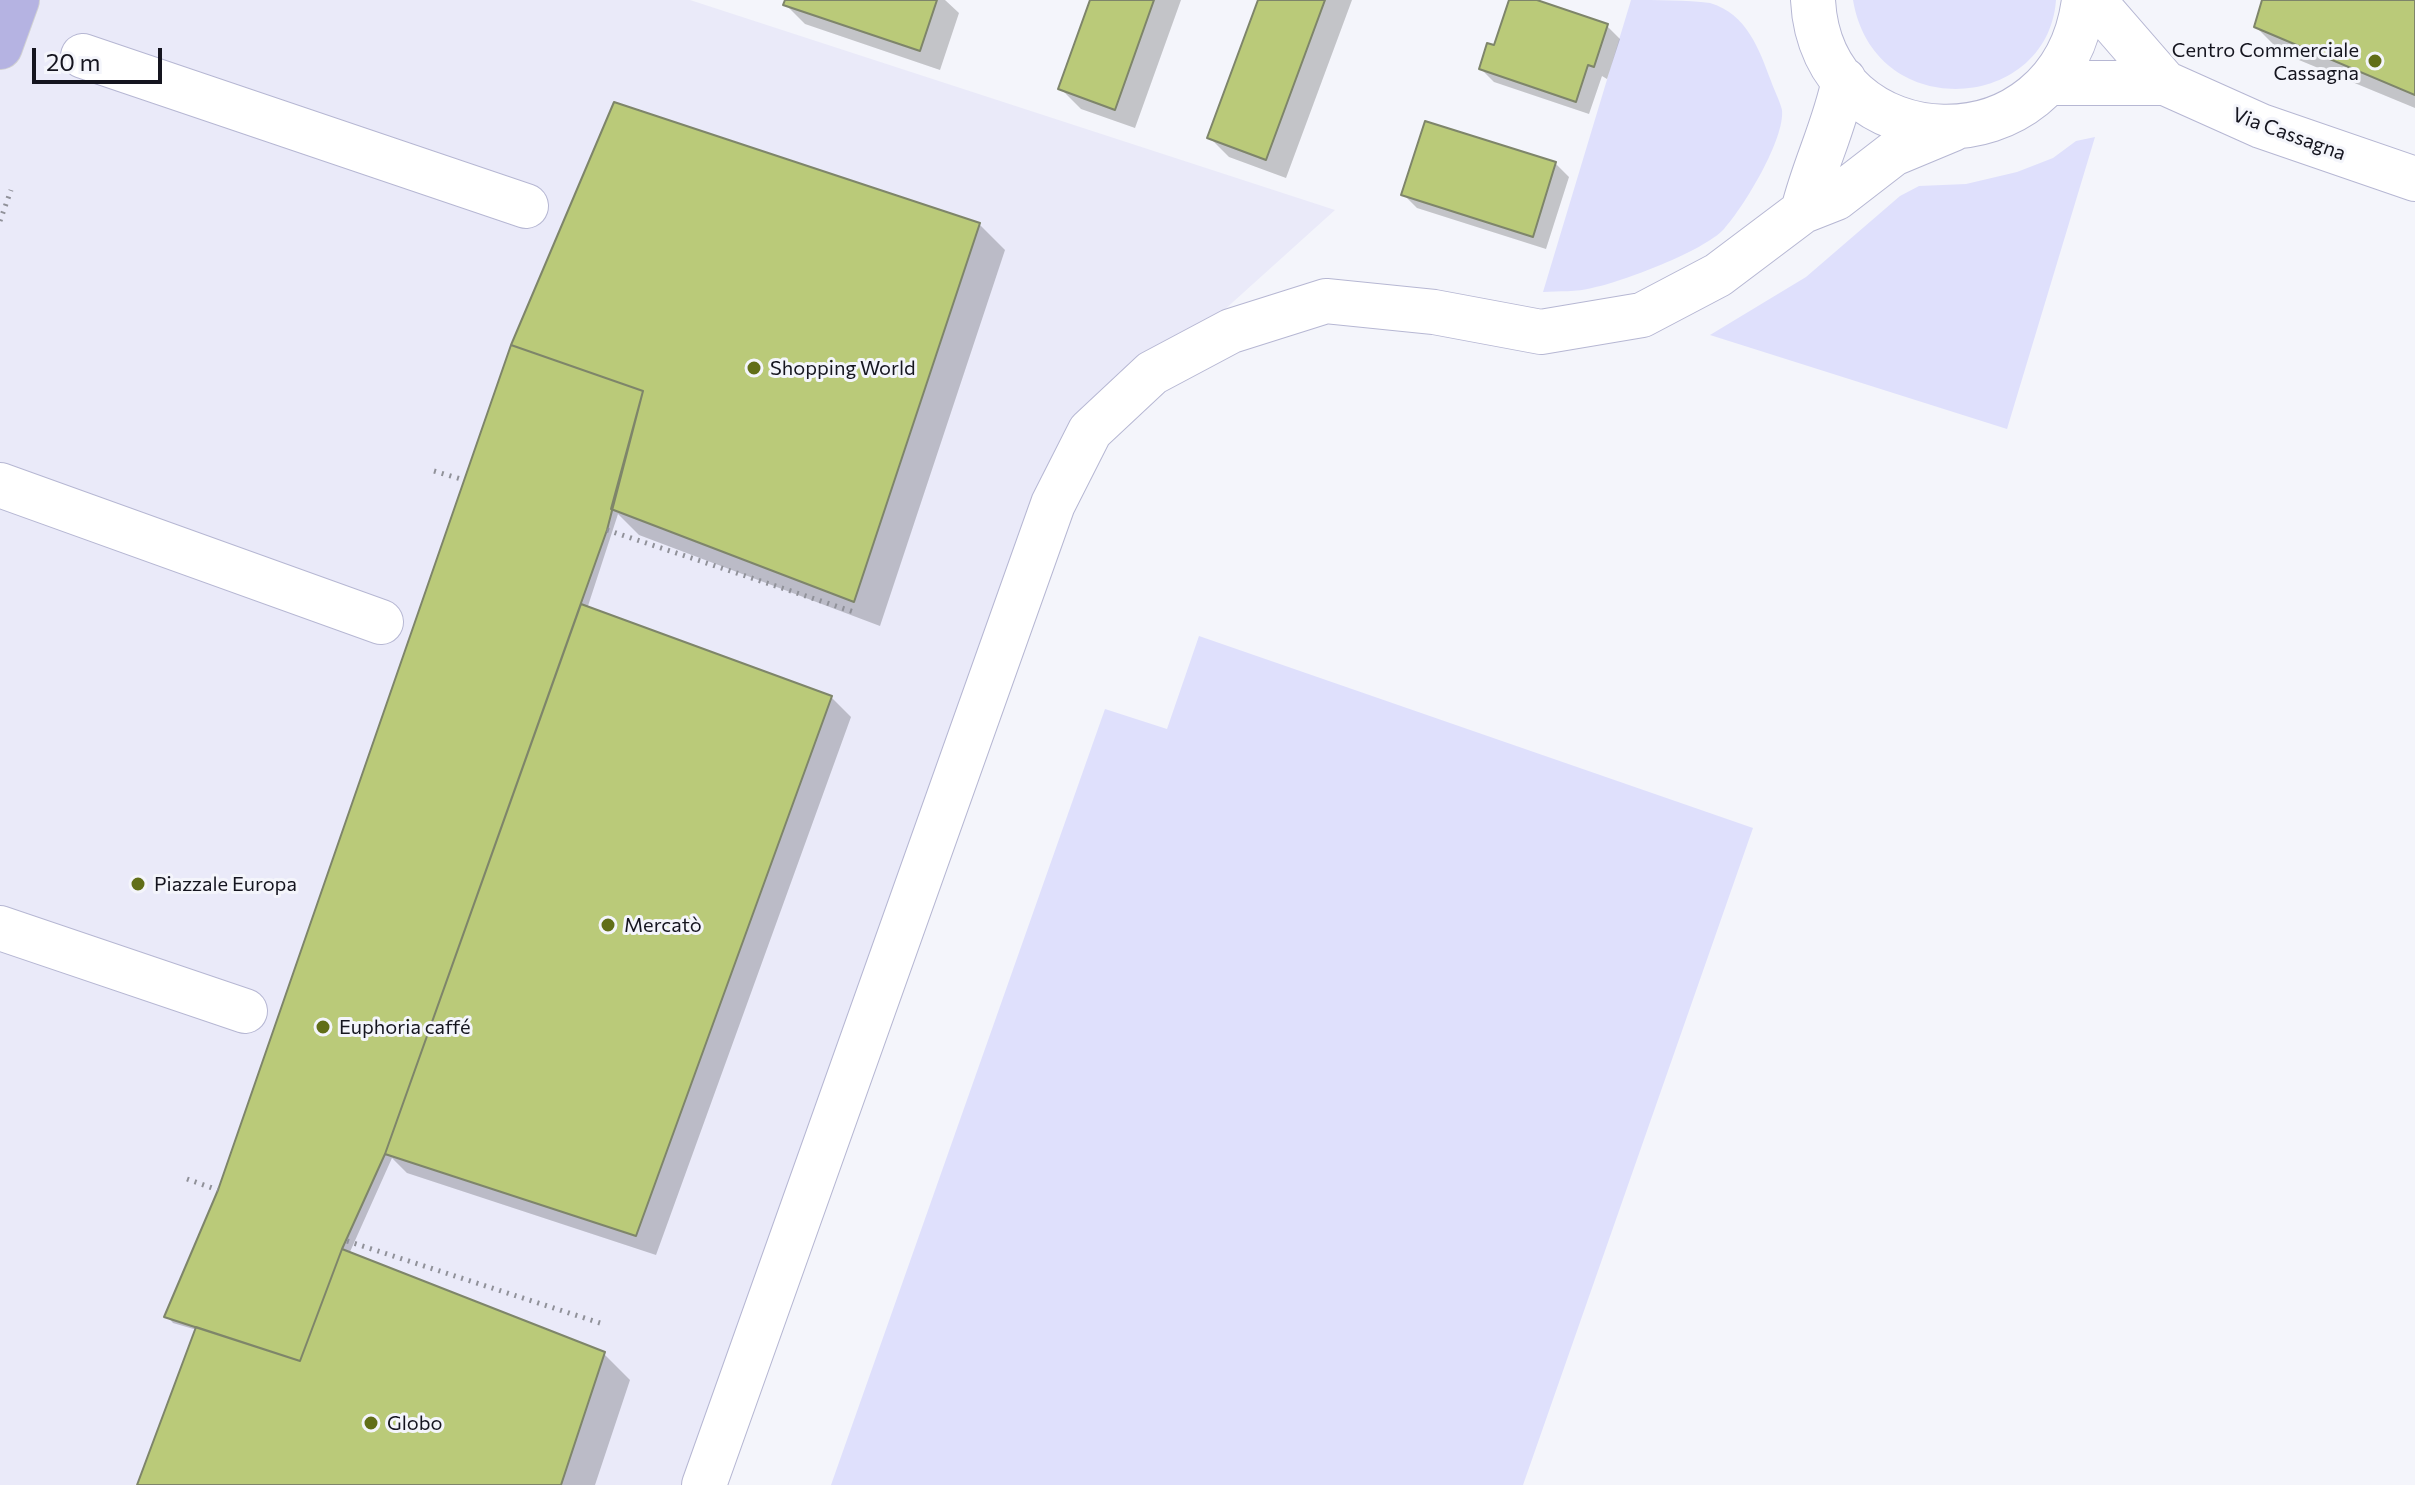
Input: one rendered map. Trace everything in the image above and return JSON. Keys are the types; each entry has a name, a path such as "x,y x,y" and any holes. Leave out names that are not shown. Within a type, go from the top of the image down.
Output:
{"main road":[{"path":"0,47 17,0"}],"street":[{"path":"704,1485 1053,504 1090,431 1152,373 1231,331 1326,301 1434,312 1541,332 1642,315 1718,275 1803,211 1836,198 1893,154 1953,129 1995,120 2034,98 2063,67 2075,40 2084,0"},
{"name":"Via Cassagna","path":"2093,0 2165,83"},
{"path":"1806,5 1824,50 1844,80 1870,104 1910,123 1953,129"},
{"path":"83,56 526,206"},
{"path":"1803,211 1811,177 1837,116 1844,80"},
{"name":"Via Cassagna","path":"2048,83 2165,83 2261,126 2415,179"},
{"path":"0,485 381,622"},
{"path":"0,928 245,1011"}],"path":[{"path":"0,221 11,190"},
{"path":"434,471 464,480"},
{"path":"607,530 854,612"},
{"path":"187,1179 218,1190"},
{"path":"347,1241 600,1323"}],"shaded area":[{"path":"14,0 690,0 1335,210 1090,431 694,1485 0,1485 0,40"},
{"path":"1631,0 1710,3 1733,15 1756,45 1780,103 1781,123 1777,138 1762,172 1742,205 1714,238 1681,256 1605,285 1574,291 1543,292"},
{"path":"1853,0 2056,0 2046,37 2024,65 1994,82 1959,89 1924,84 1892,68 1867,40"},
{"path":"2095,137 2007,429 1710,335 1806,277 1900,196 1919,186 1966,184 2017,172 2053,158 2076,141"},
{"path":"1199,636 1753,828 1523,1485 831,1485 1105,709 1167,729"}],"building":[{"path":"785,0 937,0 920,51 783,5"},
{"path":"1090,0 1154,0 1115,110 1058,89"},
{"path":"1258,0 1325,0 1266,160 1207,138"},
{"path":"1509,0 1537,0 1608,24 1594,67 1588,65 1576,102 1479,69 1487,43 1494,45"},
{"name":"Centro Commerciale Cassagna","path":"2262,0 2415,0 2415,95 2254,27"},
{"name":"Shopping World","path":"614,102 980,223 854,602 611,509 643,391 511,345"},
{"path":"1425,121 1556,162 1533,237 1401,195"},
{"path":"511,345 643,391 607,530 385,1154 342,1249 300,1361 164,1317 218,1190"},
{"name":"Mercatò","path":"581,604 832,696 636,1236 385,1154"},
{"name":"Globo","path":"342,1249 605,1352 561,1485 137,1485 196,1327 300,1361"}],"place":[{"name":"Centro Commerciale Cassagna","path":"2375,61"},
{"name":"Shopping World","path":"754,368"},
{"name":"Piazzale Europa","path":"138,884"},
{"name":"Mercatò","path":"608,925"},
{"name":"Euphoria caffé","path":"323,1027"},
{"name":"Globo","path":"371,1423"}]}
